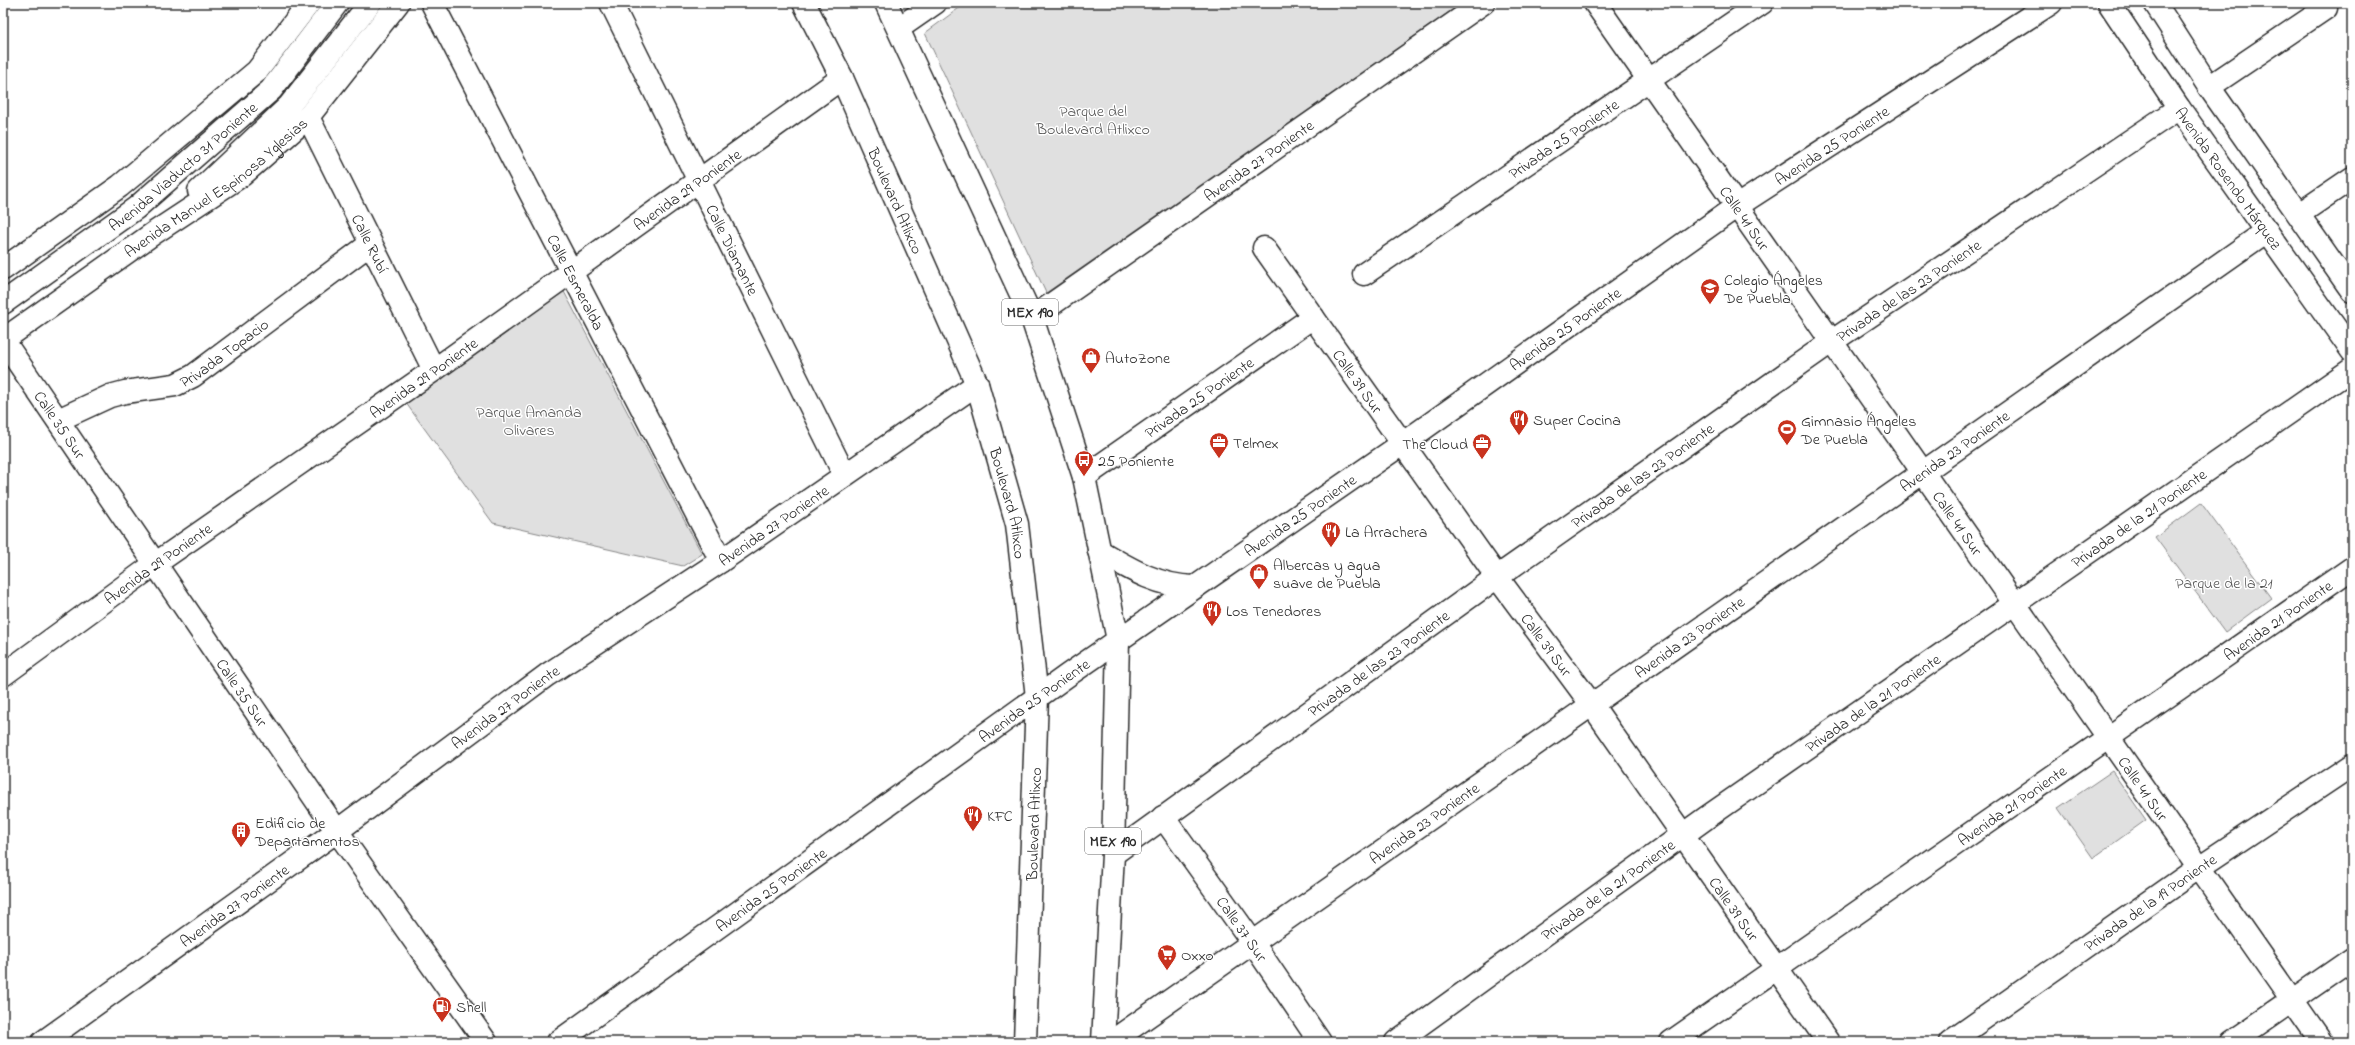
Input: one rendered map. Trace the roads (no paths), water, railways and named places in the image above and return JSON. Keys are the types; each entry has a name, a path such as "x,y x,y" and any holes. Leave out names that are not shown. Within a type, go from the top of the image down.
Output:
{"street":[{"path":"3,269 120,186 257,71 309,3"},
{"name":"Avenida Viaducto 31 Poniente","path":"3,303 136,208 271,90 337,3"},
{"name":"Avenida Viaducto 31 Poniente","path":"154,233 289,106 370,3"},
{"name":"Avenida Manuel Espinosa Yglesias","path":"3,340 154,233 242,174 308,117 398,3"},
{"name":"Calle Esmeralda","path":"432,3 721,561"},
{"name":"Calle Diamante","path":"611,3 700,179 844,474"},
{"name":"Boulevard Atlixco","path":"804,3 842,78 978,384 1017,524 1037,697 1025,1042"},
{"name":"MEX 190","path":"886,3 899,28 1032,318 1084,477 1100,551 1118,640 1113,854 1103,1042"},
{"path":"899,28 935,3"},
{"name":"Avenida 27 Poniente","path":"1032,318 1484,3"},
{"name":"Calle 41 Sur","path":"1596,3 1922,473 2015,604 2106,738 2321,1042"},
{"name":"Privada 25 Poniente","path":"1364,274 1762,3"},
{"name":"Avenida 25 Poniente","path":"558,1042 1037,697 1402,444 1737,206 2051,3"},
{"name":"Avenida Rosendo Márquez","path":"2109,3 2179,108 2352,351"},
{"path":"2155,3 2209,87 2352,292"},
{"path":"2209,87 2326,8"},
{"name":"Avenida 29 Poniente","path":"3,675 155,564 434,370 842,78"},
{"name":"Privada de las 23 Poniente","path":"1113,854 1497,577 1831,342 2179,108"},
{"name":"Calle Rubí","path":"308,117 434,370"},
{"path":"2299,214 2352,178"},
{"name":"Avenida 23 Poniente","path":"1111,1042 2267,231"},
{"name":"Privada Topacio","path":"58,420 110,396 126,392 175,385 193,376 370,244"},
{"name":"Calle 39 Sur","path":"1264,248 1497,577 1592,704 1828,1042"},
{"name":"Privada 25 Poniente","path":"1084,477 1314,318"},
{"name":"Calle 35 Sur","path":"3,340 337,831 486,1042"},
{"name":"Privada de la 21 Poniente","path":"1396,1042 1683,834 2352,369"},
{"name":"Avenida 27 Poniente","path":"43,1042 337,831 547,675 721,561 844,474 978,384"},
{"path":"1100,551 1142,576 1176,587 1194,587"},
{"name":"Avenida 21 Poniente","path":"1671,1042 2352,568"},
{"name":"Privada de la 19 Poniente","path":"1950,1042 2198,868 2352,765"},
{"name":"Calle 37 Sur","path":"1163,817 1253,943 1320,1042"},
{"path":"2232,1042 2352,959"}],"place":[{"name":"Colegio Ángeles De Puebla","path":"1710,305"},
{"name":"AutoZone","path":"1091,374"},
{"name":"Super Cocina","path":"1519,436"},
{"name":"Gimnasio Ángeles De Puebla","path":"1787,446"},
{"name":"Telmex","path":"1219,459"},
{"name":"The Cloud","path":"1482,460"},
{"name":"25 Poniente","path":"1084,477"},
{"name":"La Arrachera","path":"1331,548"},
{"name":"Albercas y agua suave de Puebla","path":"1259,590"},
{"name":"Los Tenedores","path":"1212,627"},
{"name":"KFC","path":"973,832"},
{"name":"Edificio de Departamentos","path":"241,848"},
{"name":"Oxxo","path":"1167,971"},
{"name":"Shell","path":"442,1023"}],"park label":[{"name":"Parque del Boulevard Atlixco","path":"1093,119"},
{"name":"Parque Amanda Olivares","path":"529,420"},
{"name":"Parque de la 21","path":"2224,582"}]}
